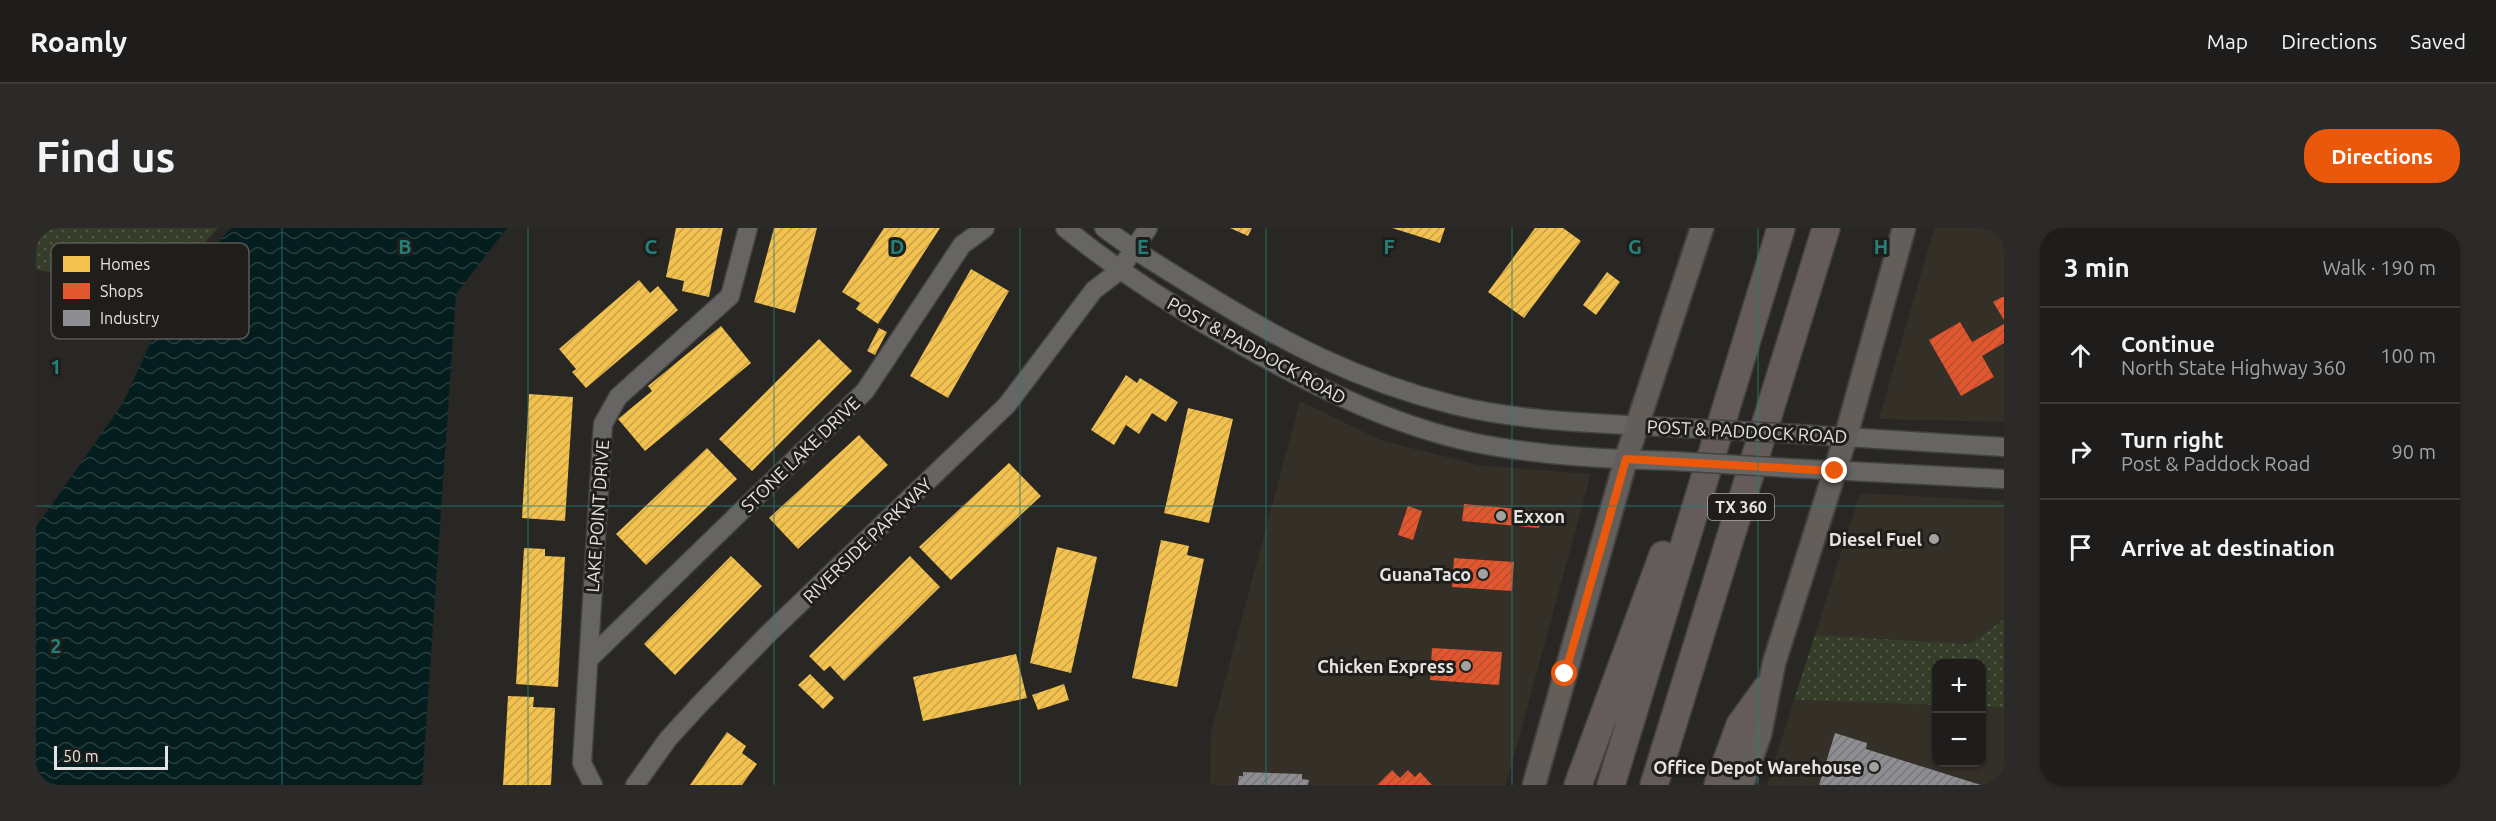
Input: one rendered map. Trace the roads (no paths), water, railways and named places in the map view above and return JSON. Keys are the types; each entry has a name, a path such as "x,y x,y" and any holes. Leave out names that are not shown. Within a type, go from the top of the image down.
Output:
{"highway":[{"name":"TX 360","path":"1611,785 1781,228"},
{"name":"TX 360","path":"1654,785 1826,228"},
{"path":"1578,785 1675,523 1698,496"},
{"path":"1718,785 1740,724 1766,689"}],"main road":[{"path":"1534,785 1636,425 1702,228"},
{"path":"1742,785 1760,734 1766,689 1846,436 1904,228"}],"street":[{"name":"LAKE POINT DRIVE","path":"593,785 582,763 603,424 618,397 730,296 748,228"},
{"name":"STONE LAKE DRIVE","path":"588,659 865,391 962,245 985,228"},
{"name":"POST & PADDOCK ROAD","path":"1065,228 1119,271 1218,332 1293,374 1361,406 1470,442 1540,453 1626,459 2004,479"},
{"name":"RIVERSIDE PARKWAY","path":"635,785 700,704 767,635 1006,405 1094,291 1119,271 1148,228"},
{"name":"POST & PADDOCK ROAD","path":"1110,230 1134,249 1303,351 1365,378 1454,405 1511,415 1636,425 2004,447"},
{"path":"1094,291 1098,255 1110,230"},
{"path":"1361,406 1365,378"}],"water":[{"path":"231,228 507,228 456,294 422,785 36,785 36,527 123,403 152,339 249,339 249,243 218,243"}],"place":[{"name":"Exxon","path":"1501,516"},
{"name":"Diesel Fuel","path":"1934,539"},
{"name":"GuanaTaco","path":"1483,574"},
{"name":"Chicken Express","path":"1466,666"},
{"name":"Office Depot Warehouse","path":"1874,767"}]}
